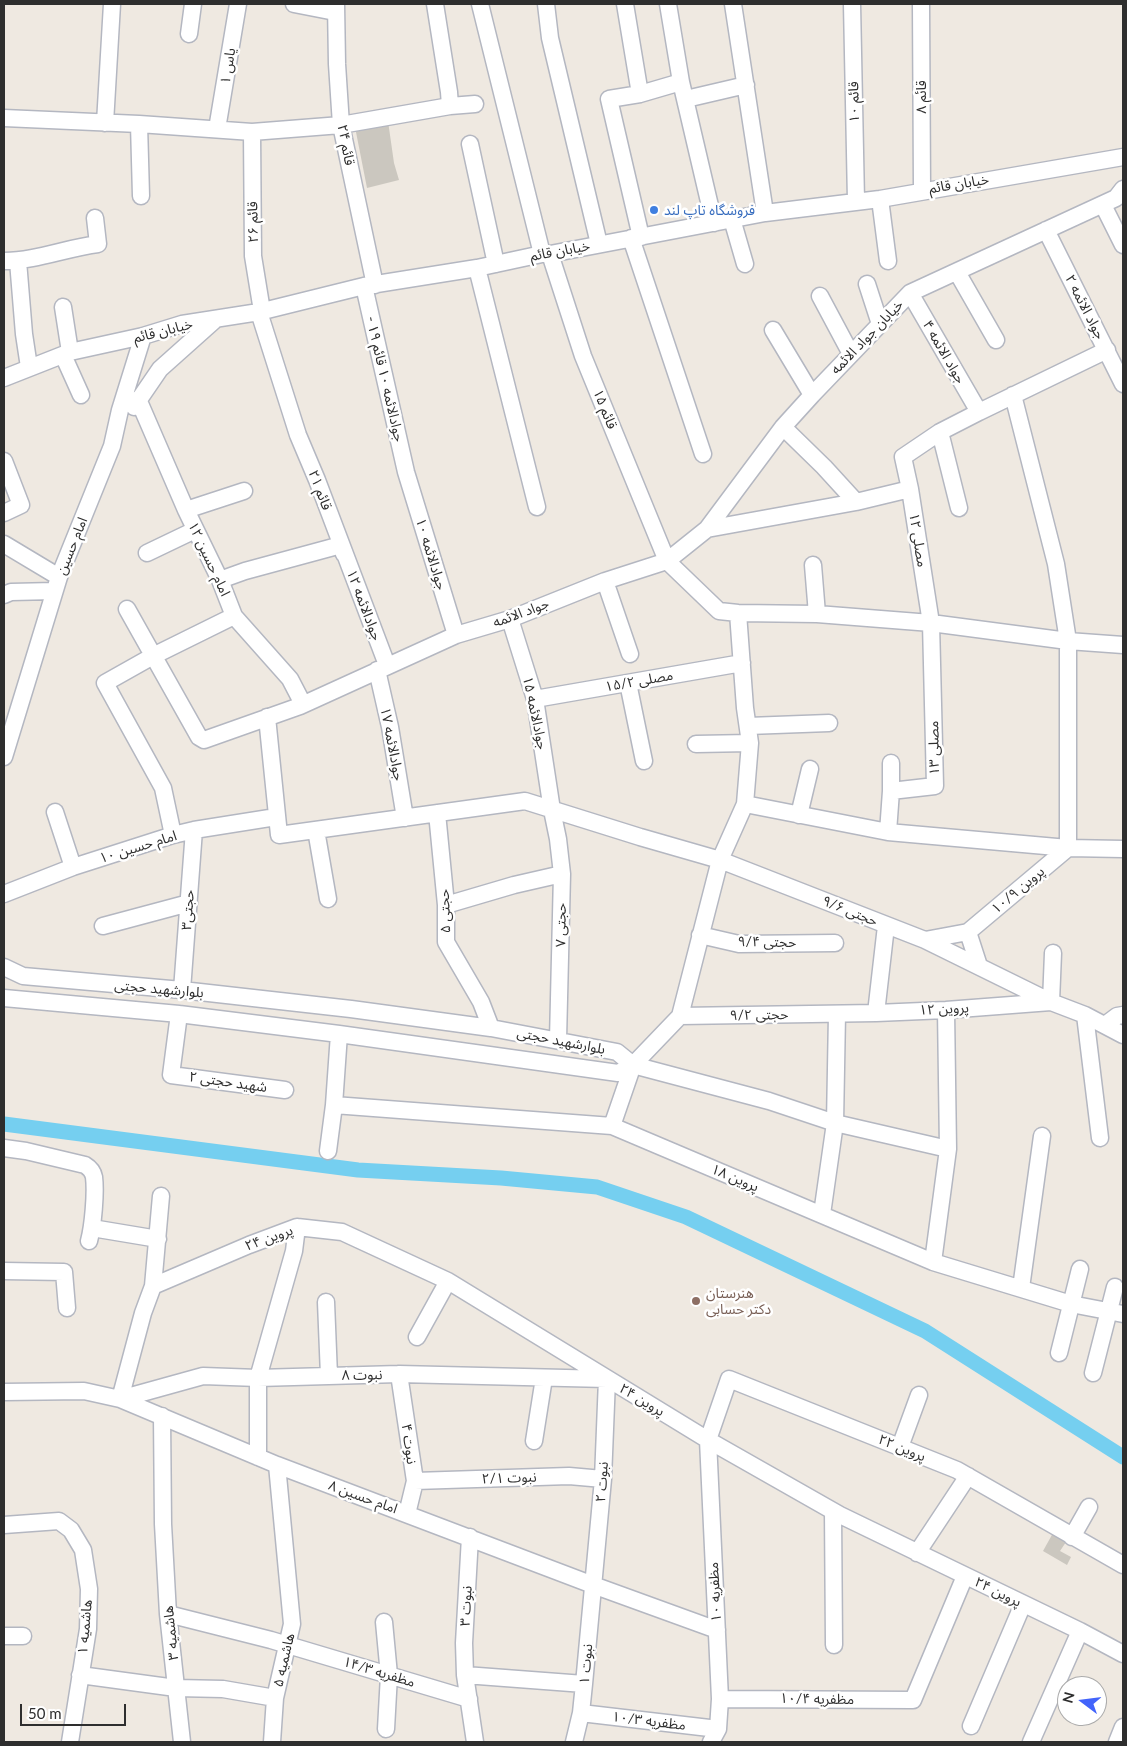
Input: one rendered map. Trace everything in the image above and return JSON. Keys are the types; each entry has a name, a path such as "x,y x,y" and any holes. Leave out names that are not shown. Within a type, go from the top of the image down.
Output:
{"street":[{"path":"105,123 112,4"},
{"path":"189,34 193,4"},
{"name":"یاس ۱","path":"217,129 238,4"},
{"path":"294,4 336,8"},
{"path":"435,4 450,106"},
{"name":"قائم ۱۵","path":"480,4 546,254 584,356 667,561"},
{"path":"546,4 550,38 599,244"},
{"path":"625,4 640,94"},
{"path":"668,4 681,82 714,222"},
{"path":"732,4 765,213"},
{"name":"قائم ۱۰","path":"852,4 856,201"},
{"name":"قائم ۸","path":"921,4 922,190"},
{"name":"قائم ۲۴","path":"336,8 341,125 370,285"},
{"path":"681,82 640,94 609,99 636,238 704,454"},
{"path":"686,99 746,85"},
{"path":"4,118 139,124 252,132 341,125 450,106 475,104"},
{"path":"139,124 141,196"},
{"name":"قائم ۲۶","path":"252,132 253,256 260,311"},
{"path":"470,144 496,264"},
{"name":"خیابان قائم","path":"4,378 67,353 144,336 182,324 260,311 370,285 477,268 765,213 880,198 1123,158"},
{"name":"خیابان جواد الائمه","path":"667,561 707,530 783,427 812,394 910,293 1104,204 1116,198 1123,189"},
{"path":"880,198 888,261"},
{"path":"1104,204 1123,245"},
{"path":"29,367 11,261 98,244 95,218"},
{"path":"732,219 745,264"},
{"name":"جواد الائمه ۲","path":"1046,230 1123,384"},
{"path":"477,268 537,507"},
{"path":"957,272 996,340"},
{"path":"867,284 880,324"},
{"name":"- جوادالائمه ۱۰ قائم ۱۹","path":"370,285 406,472"},
{"name":"جواد الائمه ۴","path":"910,293 979,412"},
{"path":"820,296 851,354"},
{"path":"63,307 67,353 81,395"},
{"name":"قائم ۲۱","path":"260,311 298,435 341,545 382,668"},
{"path":"112,446 138,399 160,369 216,319"},
{"path":"773,330 812,394"},
{"name":"امام حسین","path":"4,757 56,584 112,446 120,410 144,336"},
{"path":"960,508 940,432 1107,350"},
{"path":"1013,395 1056,564 1068,641 1068,848"},
{"name":"امام حسین ۱۲","path":"138,399 195,530 220,580 234,616 290,679 303,704"},
{"path":"783,427 856,502"},
{"name":"مصلی ۱۲","path":"931,623 910,489 903,457 940,432"},
{"path":"4,460 21,505 4,513"},
{"name":"جوادالائمه ۱۰","path":"406,472 456,636"},
{"path":"707,530 856,502 910,489"},
{"path":"186,510 244,491"},
{"path":"147,553 195,530"},
{"path":"4,544 56,584"},
{"path":"220,580 245,571 341,545"},
{"path":"667,561 719,611 817,614 931,623 1068,641 1123,645"},
{"name":"جواد الائمه","path":"153,656 201,739 303,704 456,636 510,618 605,581 667,561"},
{"path":"813,565 817,614"},
{"path":"605,581 630,654"},
{"path":"4,595 56,584"},
{"path":"127,609 153,656"},
{"path":"612,1126 633,1064 680,1016 720,860 745,804 750,743 738,613"},
{"path":"173,835 163,788 105,683 153,656 234,616"},
{"name":"جوادالائمه ۱۵","path":"510,618 535,699 552,810"},
{"name":"مصلی ۱۳","path":"891,791 935,786 931,623"},
{"name":"مصلی ۱۵/۲","path":"535,699 742,663"},
{"name":"جوادالائمه ۱۷","path":"382,668 405,818"},
{"path":"628,683 644,761"},
{"path":"267,717 276,818"},
{"path":"748,726 830,723"},
{"path":"696,744 750,743"},
{"path":"888,832 891,763"},
{"path":"799,816 810,769"},
{"name":"حجتی ۹/۶","path":"276,818 279,835 525,801 720,860 925,940 979,966"},
{"path":"745,804 888,832 1068,848 1123,849"},
{"name":"حجتی ۷","path":"552,810 562,874 558,1040"},
{"path":"55,812 73,868"},
{"name":"حجتی ۵","path":"436,813 446,905 446,942 480,1002 491,1028"},
{"name":"۱۰ امام حسین","path":"4,894 73,868 173,835 194,830 276,818"},
{"name":"حجتی۳","path":"182,990 194,830"},
{"path":"316,830 328,899"},
{"name":"پروین ۱۰/۹","path":"968,932 1068,848"},
{"path":"446,905 514,885 562,874"},
{"path":"103,926 189,903"},
{"path":"876,1012 886,926"},
{"path":"925,940 968,932 979,966"},
{"name":"حجتی ۹/۴","path":"700,934 740,944 835,943"},
{"path":"1051,1002 1053,953"},
{"name":"پروین ۱۲","path":"979,966 1051,1002 1085,1015 1123,1035"},
{"name":"بلوارشهید حجتی","path":"4,967 23,976 182,990 351,1009 491,1028 617,1052 633,1064 618,1073 179,1014 4,998"},
{"name":"پروین ۱۲","path":"837,1014 946,1010 1051,1002"},
{"path":"932,1262 948,1149 946,1010"},
{"name":"شهید حجتی ۲","path":"179,1014 171,1075 285,1090"},
{"path":"822,1214 835,1123 837,1014"},
{"name":"حجتی ۹/۲","path":"680,1016 837,1014"},
{"path":"1085,1015 1100,1138"},
{"path":"1105,1025 1117,1016 1123,1015"},
{"path":"328,1151 334,1105 339,1034"},
{"path":"633,1064 769,1100 835,1123 948,1149"},
{"name":"پروین ۱۸","path":"334,1105 612,1126 932,1262 1071,1304 1116,1312"},
{"path":"1021,1288 1042,1136"},
{"path":"4,1148 26,1151 85,1165 90,1168 94,1176 91,1234 158,1239"},
{"path":"120,1399 143,1313 153,1286 162,1196"},
{"path":"258,1457 258,1378 294,1251 297,1227"},
{"name":"پروین ۲۴","path":"153,1286 249,1245 297,1227 342,1232 448,1281 708,1440 833,1511 1123,1654"},
{"path":"1059,1353 1080,1269"},
{"path":"4,1271 64,1272 67,1308"},
{"path":"416,1337 448,1281"},
{"path":"1092,1373 1116,1312 1115,1287"},
{"path":"326,1302 328,1376"},
{"name":"نبوت ۸","path":"120,1399 203,1376 258,1378 399,1374 608,1379"},
{"name":"نبوت ۴","path":"399,1374 415,1481 407,1514"},
{"path":"534,1441 544,1378"},
{"name":"نبوت ۲","path":"593,1585 603,1479 608,1379"},
{"name":"پروین ۲۲","path":"708,1440 729,1379 957,1470 1123,1565"},
{"name":"امام حسین ۸","path":"4,1392 84,1392 120,1399 277,1465 717,1630"},
{"path":"900,1447 919,1394"},
{"name":"هاشمیه ۳","path":"162,1416 163,1524 168,1614 182,1742"},
{"name":"مظفریه ۱۰","path":"708,1440 720,1698 714,1736"},
{"name":"هاشمیه ۵","path":"272,1742 275,1698 292,1624 277,1465"},
{"name":"نبوت ۲/۱","path":"415,1481 569,1476 603,1479"},
{"path":"917,1553 968,1476"},
{"path":"1072,1537 1088,1507"},
{"path":"833,1511 834,1645"},
{"name":"۱ هاشمیه","path":"4,1525 59,1521 71,1530 83,1550 89,1589 88,1629 70,1742"},
{"name":"نبوت ۳","path":"470,1538 464,1643 474,1742"},
{"name":"مظفریه ۱۰/۴","path":"720,1698 913,1700 966,1576"},
{"name":"نبوت ۱","path":"574,1742 581,1713 593,1585"},
{"path":"971,1726 1023,1604"},
{"name":"مظفریه ۱۴/۳","path":"168,1614 288,1645 469,1698"},
{"path":"384,1622 389,1675 386,1729"},
{"path":"1031,1742 1080,1632"},
{"path":"4,1636 23,1636"},
{"path":"80,1675 176,1688 223,1688 275,1698"},
{"path":"466,1675 584,1684"},
{"name":"مظفریه ۱۰/۳","path":"581,1713 714,1736"},
{"path":"1116,1742 1123,1727"}],"building":[{"path":"388,121 394,163 399,180 367,188 355,127"},
{"path":"1053,1533 1066,1542 1060,1551 1071,1557 1067,1565 1043,1551"}],"waterway":[{"path":"4,1124 358,1170 501,1178 597,1187 686,1217 925,1331 1123,1457"}],"place":[{"name":"فروشگاه تاپ لند","path":"654,210"},
{"name":"هنرستان دکتر حسابی","path":"696,1301"}]}
